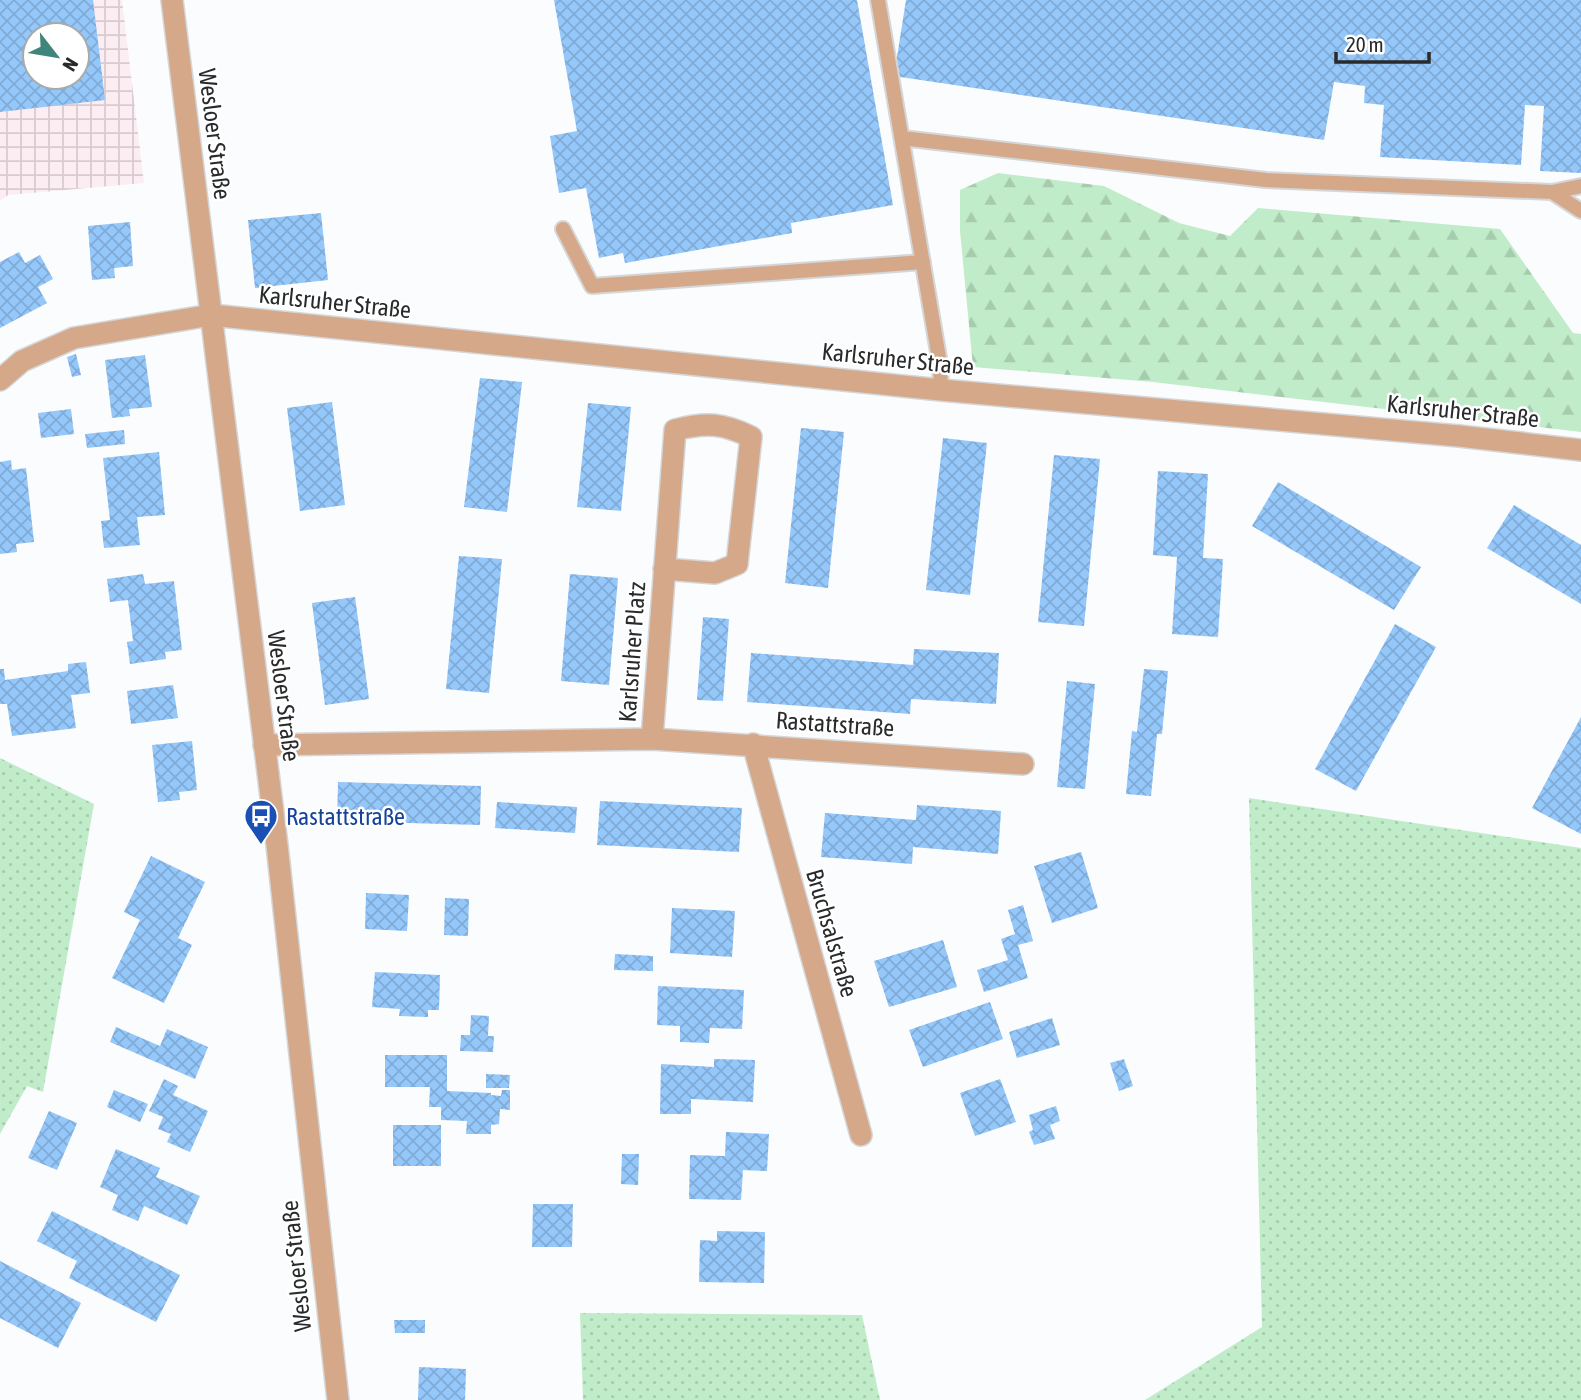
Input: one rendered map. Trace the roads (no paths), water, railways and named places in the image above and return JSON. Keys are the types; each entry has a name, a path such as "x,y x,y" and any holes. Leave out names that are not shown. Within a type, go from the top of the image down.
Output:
{"street":[{"name":"Wesloer Straße","path":"172,0 264,745 338,1400"},
{"name":"Karlsruher Straße","path":"0,380 22,361 74,338 211,315 941,390 1581,450"},
{"name":"Karlsruher Platz","path":"652,739 664,569 675,430 698,424 729,426 751,438 737,564 715,573 664,569"},
{"name":"Rastattstraße","path":"264,745 652,739 1023,764"},
{"name":"Bruchsalstraße","path":"752,744 861,1135"}],"lane":[{"path":"878,0 940,364 941,390"},
{"path":"902,138 1266,180 1552,192 1581,186"},
{"path":"1552,192 1581,211"},
{"path":"563,229 592,286 923,262"}],"place":[{"name":"Rastattstraße","path":"261,846"}]}
